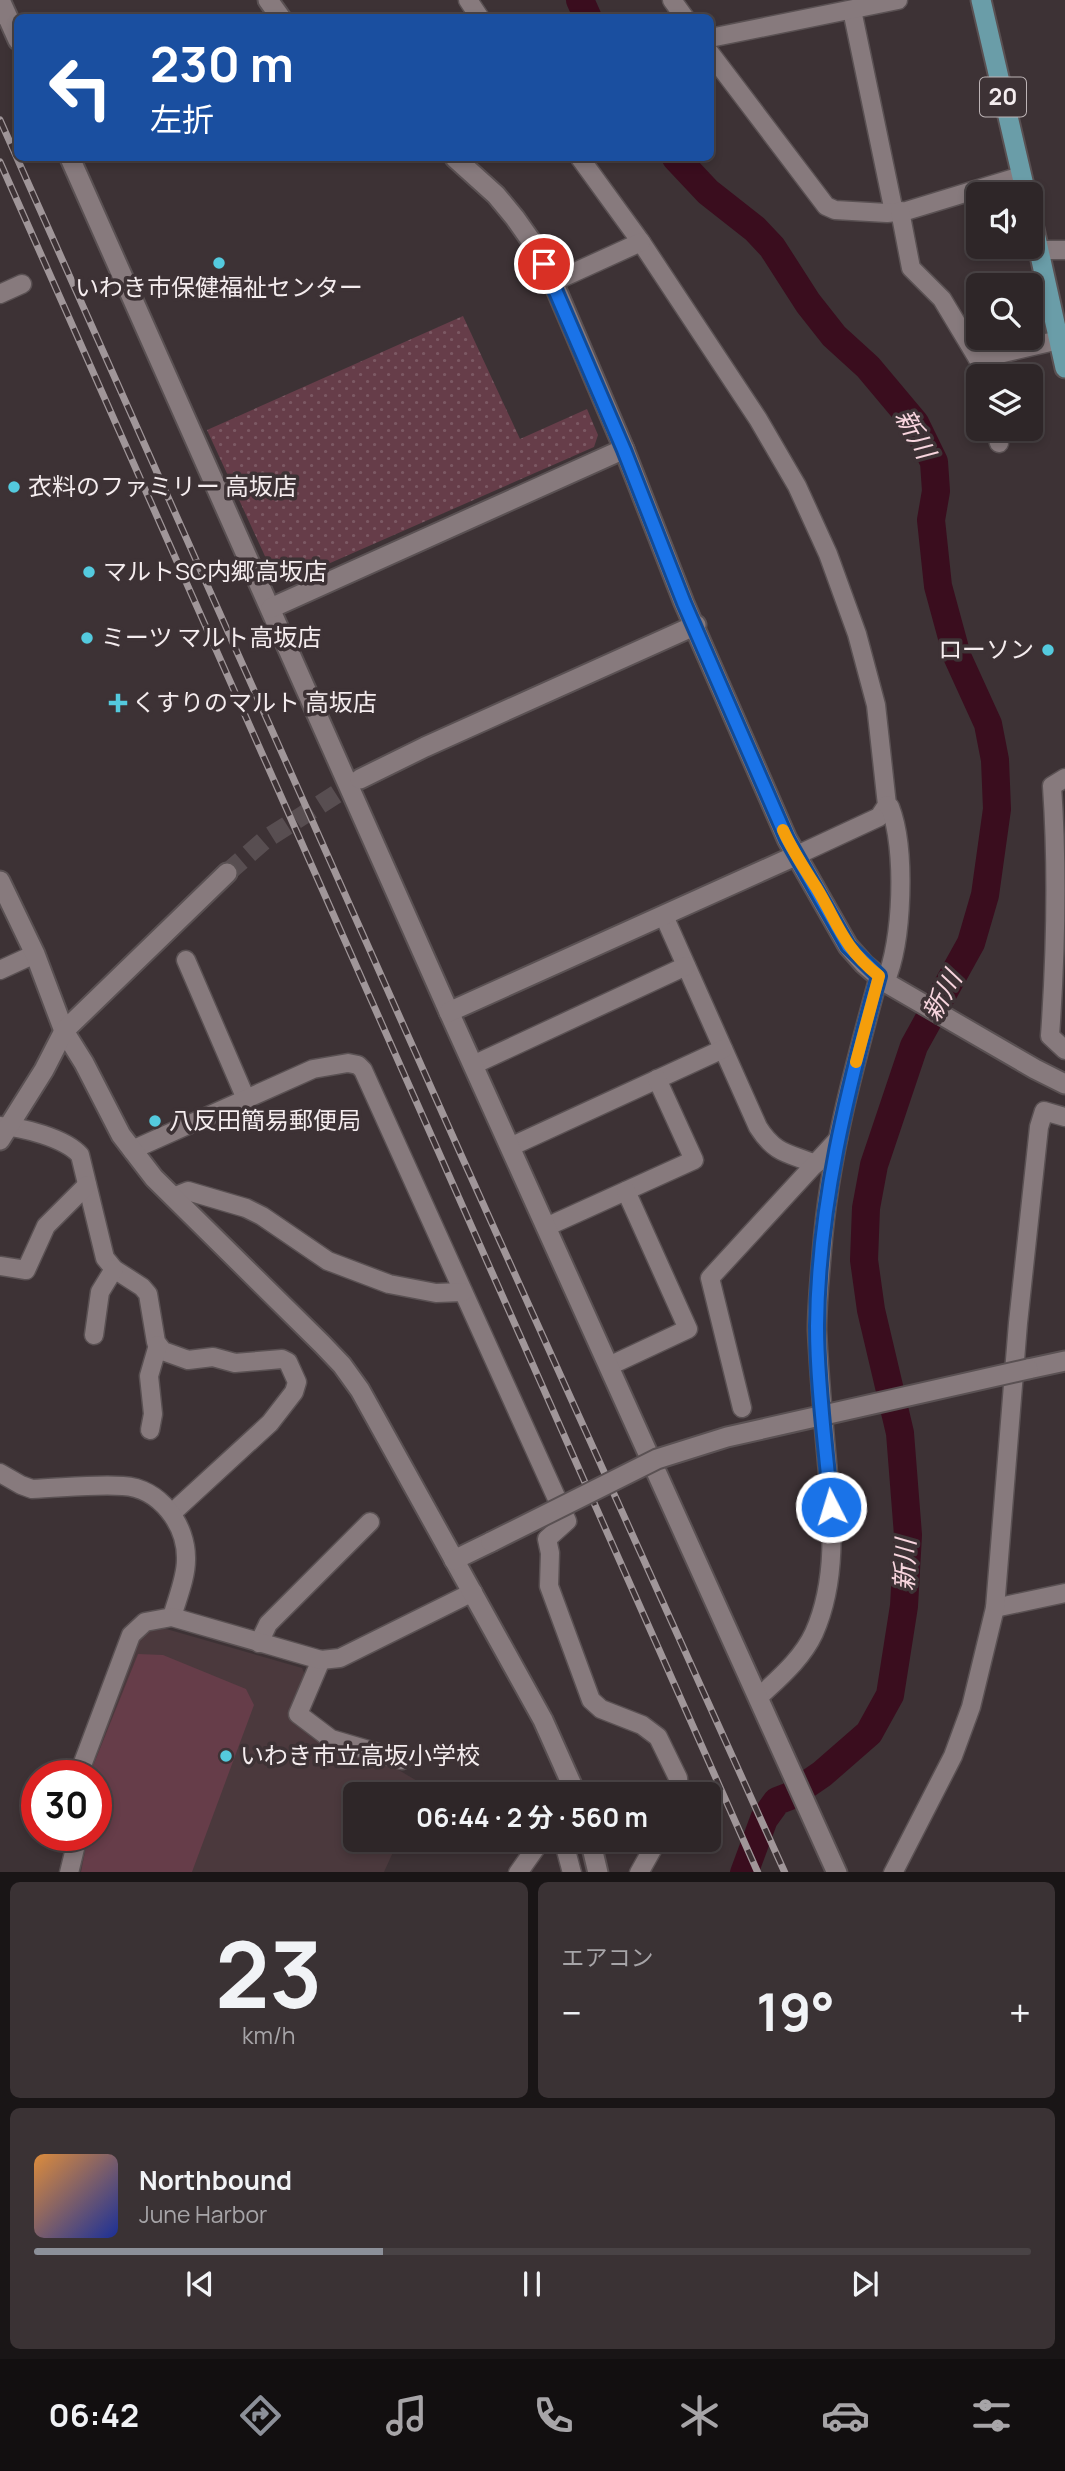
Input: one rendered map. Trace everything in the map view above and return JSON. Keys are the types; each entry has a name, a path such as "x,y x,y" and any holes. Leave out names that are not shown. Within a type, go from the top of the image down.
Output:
{"main road":[{"name":"20","path":"981,0 1023,182"},
{"path":"1041,259 1065,368"}],"street":[{"path":"0,0 14,31"},
{"path":"714,37 898,0"},
{"path":"852,10 911,268 942,299 979,364"},
{"path":"714,58 826,206 835,210 897,212 966,197"},
{"path":"70,161 472,1065 837,1872"},
{"path":"458,161 473,173 515,218 553,282 624,450 684,603 796,856 848,946 886,982 1065,1084"},
{"path":"582,161 641,242 758,419 797,486 828,554 857,634 876,705 887,804 897,830 900,881 894,957 847,1093 823,1237 817,1328 833,1532 830,1575 822,1612 812,1637 762,1705"},
{"path":"553,282 641,242"},
{"path":"1043,250 1065,250"},
{"path":"0,294 22,284"},
{"path":"992,364 1059,340"},
{"path":"271,608 624,450"},
{"path":"360,779 695,625"},
{"path":"1065,778 1052,786 1057,860 1057,915 1050,1037 1065,1050"},
{"path":"449,1012 879,817 887,804"},
{"path":"172,1513 270,1423 295,1392 297,1382 288,1363 282,1359 235,1363 213,1357 188,1360 163,1351 158,1345 151,1322 148,1294 114,1269 105,1258 80,1155 74,1148 59,1140 3,1131 44,1070 64,1031 227,873"},
{"path":"0,881 35,954 64,1031 84,1063 121,1135 173,1197 342,1365 360,1390 543,1720 571,1782"},
{"path":"664,916 758,1127 769,1144 816,1164"},
{"path":"0,970 35,954"},
{"path":"186,960 246,1099"},
{"path":"472,1065 686,966"},
{"path":"510,1147 723,1049"},
{"path":"132,1150 313,1069 348,1063 358,1065 363,1070 567,1521 547,1539 550,1553 549,1586 592,1700 601,1709 642,1725 658,1737 678,1782"},
{"path":"546,1227 694,1160 657,1079"},
{"path":"893,1872 953,1756 971,1707 995,1608 1018,1323 1040,1127 1044,1111 1065,1117"},
{"path":"743,1408 710,1278 838,1139"},
{"path":"0,1266 26,1270 46,1226 88,1185"},
{"path":"173,1197 188,1191 246,1208 328,1261 389,1284 436,1293 463,1292"},
{"path":"609,1366 688,1329 626,1191"},
{"path":"94,1335 100,1292 114,1269"},
{"path":"150,1430 153,1414 149,1376 158,1345"},
{"path":"454,1560 657,1459 727,1437 1065,1361"},
{"path":"0,1473 21,1486 32,1489 125,1486 156,1498 180,1525 186,1546 187,1563 172,1617"},
{"path":"258,1643 268,1624 370,1522"},
{"path":"84,1760 131,1635 145,1622 172,1617 321,1660 340,1658 473,1592"},
{"path":"995,1608 1065,1593"},
{"path":"321,1660 298,1714 331,1739 402,1760"},
{"path":"69,1872 74,1851"},
{"path":"518,1872 533,1852"},
{"path":"567,1852 572,1872"},
{"path":"593,1852 598,1872"},
{"path":"639,1872 651,1852"}],"shaded area":[{"path":"463,316 520,439 587,409 598,435 594,447 287,582 275,578 207,430"},
{"name":"いわき市立高坂小学校","path":"156,1626 302,1668 307,1679 296,1720 322,1743 397,1769 419,1782 343,1782 343,1852 393,1852 384,1872 77,1872 82,1851 112,1851 112,1760 91,1760 141,1633"},
{"path":"138,1654 163,1655 246,1689 254,1705 192,1872 81,1872 85,1851 112,1851 112,1760 95,1760"}],"waterway":[{"name":"新川","path":"580,0 586,14"},
{"name":"新川","path":"679,161 708,192 755,229 772,247 808,303 834,336 868,367 915,423 934,462 936,491 931,520 938,586 957,656 988,724 995,760 997,809 985,895 971,943 914,1046 874,1165 866,1208 864,1260 871,1310 900,1433 908,1535 904,1606 890,1695 869,1733 822,1774 790,1796 777,1801 764,1819 744,1872"}],"tunnel":[{"path":"227,873 266,839 360,779"}],"railway":[{"path":"0,120 14,151"},
{"path":"18,161 462,1157 785,1872"},
{"path":"0,162 758,1872"}],"slow traffic":[{"path":"783,830 848,946 856,957 879,976 856,1062"}],"place":[{"name":"いわき市保健福祉センター","path":"219,263"},
{"name":"衣料のファミリー 高坂店","path":"14,487"},
{"name":"マルトSC内郷高坂店","path":"89,572"},
{"name":"ミーツ マルト高坂店","path":"87,638"},
{"name":"ローソン","path":"1048,650"},
{"name":"くすりのマルト 高坂店","path":"118,703"},
{"name":"八反田簡易郵便局","path":"155,1121"},
{"name":"いわき市立高坂小学校","path":"226,1756"}],"route":[{"path":"544,264 624,450 684,603 787,839 848,946 856,957 879,976 847,1093 829,1189 822,1248 817,1328 831,1507"}]}
